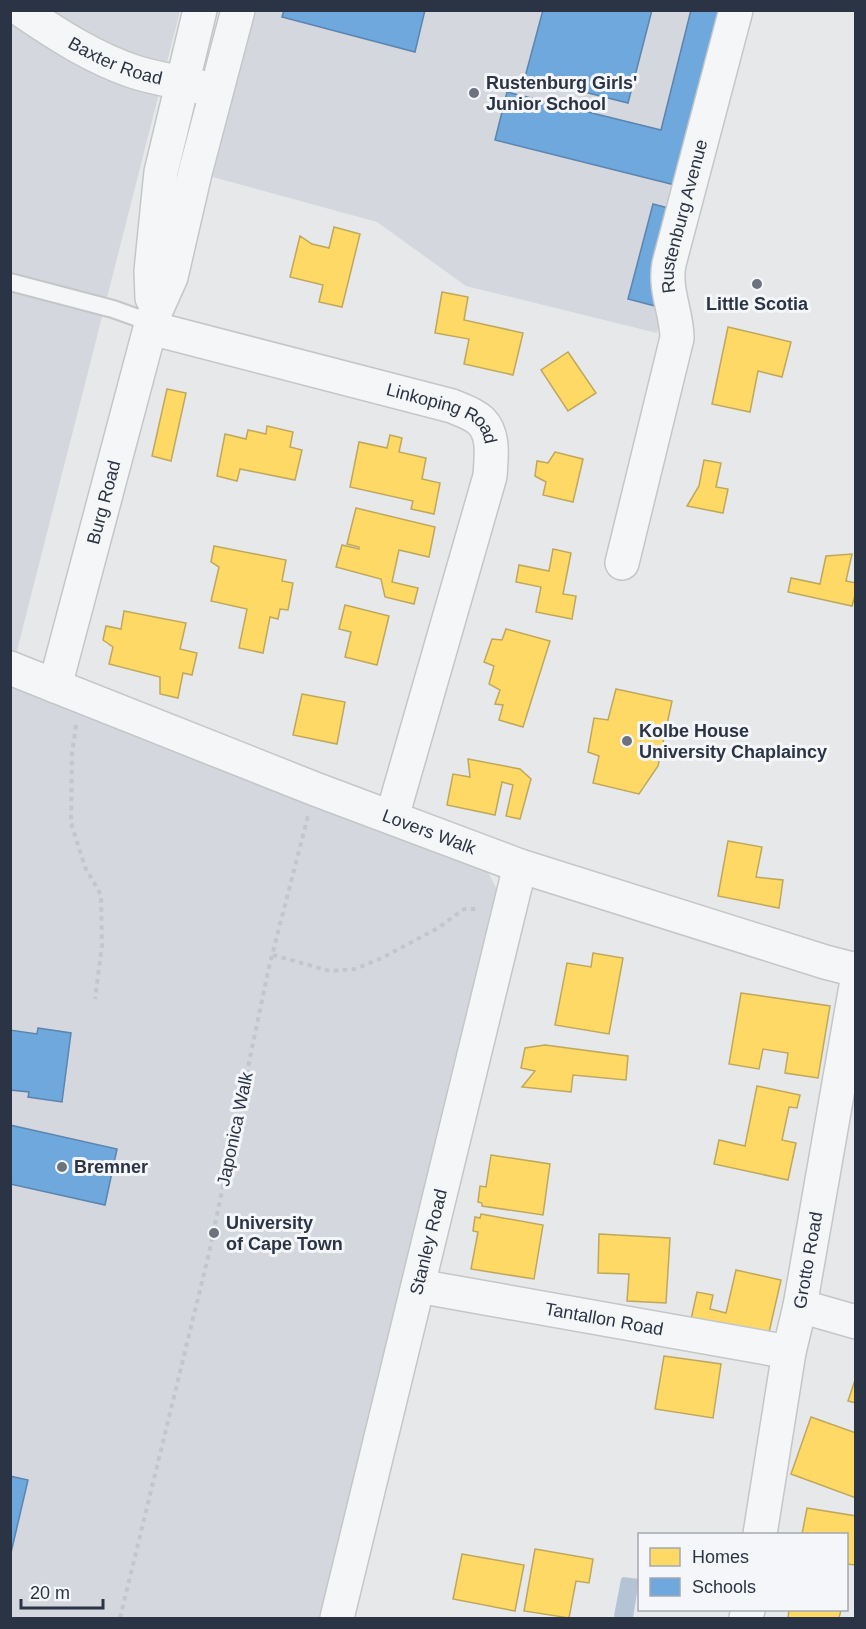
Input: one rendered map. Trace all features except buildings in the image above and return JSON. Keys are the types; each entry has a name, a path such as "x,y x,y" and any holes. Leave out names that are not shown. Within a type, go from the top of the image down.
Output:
{"street":[{"name":"Baxter Road","path":"21,10 49,29 98,56 136,72 217,91"},
{"name":"Burg Road","path":"152,323 151,271 161,172 200,10"},
{"name":"Burg Road","path":"55,686 152,323 171,277 195,173 238,10"},
{"name":"Rustenburg Avenue","path":"622,563 676,338 676,318 667,282 669,264 736,10"},
{"name":"Linkoping Road","path":"152,323 452,406 481,420 489,432 490,476 392,817"},
{"name":"Lovers Walk","path":"10,668 315,789 520,866 855,970"},
{"name":"Stanley Road","path":"341,1618 418,1286 520,866"},
{"name":"Grotto Road","path":"760,1533 789,1352 800,1306 855,986"},
{"name":"Tantallon Road","path":"418,1286 789,1352"},
{"path":"800,1306 855,1322"}],"lane":[{"path":"10,282 113,309 152,323"}],"path":[{"path":"77,718 72,753 71,823 85,867 101,895 102,945 95,999"},
{"name":"Japonica Walk","path":"120,1618 208,1253 273,955 308,816"},
{"path":"273,955 330,971 355,969 382,958 438,928 464,909 474,908"}],"shaded area":[{"path":"11,11 180,11 11,674"},
{"name":"Rustenburg Girls' Junior School","path":"254,11 737,11 657,333 466,286 377,222 209,176"},
{"name":"University of Cape Town","path":"11,683 484,865 502,899 324,1618 11,1618"}],"water":[{"path":"623,1577 638,1579 633,1618 614,1616"}],"place":[{"name":"Rustenburg Girls' Junior School","path":"474,93"},
{"name":"Little Scotia","path":"757,284"},
{"name":"Kolbe House University Chaplaincy","path":"627,741"},
{"name":"Bremner","path":"62,1167"},
{"name":"University of Cape Town","path":"214,1233"}]}
